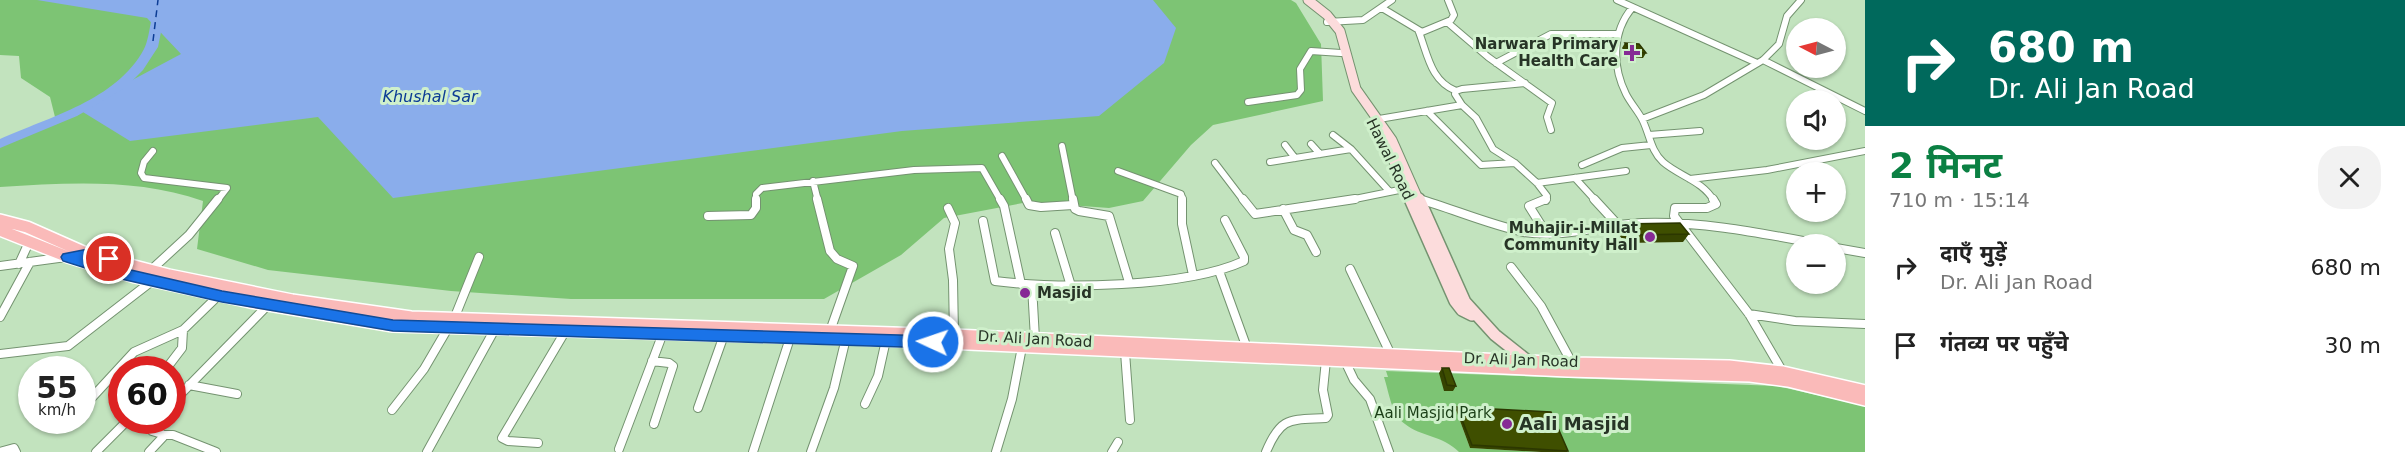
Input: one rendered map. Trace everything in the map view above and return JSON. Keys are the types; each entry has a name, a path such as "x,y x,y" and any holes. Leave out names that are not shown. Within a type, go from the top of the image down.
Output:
{"main road":[{"name":"Hawal Road","path":"1302,0 1331,22 1341,53 1345,76 1352,92 1377,126 1418,199 1458,289 1478,318 1540,370"},
{"name":"Hawal Road","path":"1308,0 1331,22 1346,46 1356,88 1379,119 1410,188 1455,301 1462,310 1478,318"},
{"name":"Dr. Ali Jan Road","path":"0,220 27,227 88,254 218,296 268,305 288,304"},
{"name":"Dr. Ali Jan Road","path":"0,230 68,257 288,304 409,322 854,336 954,334 1345,361 1527,361 1575,367 1785,376 1865,391"},
{"name":"Dr. Ali Jan Road","path":"497,324 566,330 588,326 663,333 724,335 830,331 886,340 1022,347 1391,355 1540,370 1575,367"},
{"name":"Dr. Ali Jan Road","path":"1785,376 1865,400"}],"street":[{"path":"1331,22 1367,21 1392,0"},
{"path":"1419,32 1447,22 1454,15 1448,0"},
{"path":"1617,0 1760,62 1865,111"},
{"path":"1642,119 1704,94 1760,62 1779,44 1787,16 1801,0"},
{"path":"1382,8 1419,32 1437,79 1444,86 1456,91 1525,83"},
{"path":"1632,8 1620,22 1616,34 1619,76 1624,91 1642,119 1651,145 1664,161 1709,194 1716,204 1707,208 1675,208 1673,211 1677,222 1749,314 1785,376"},
{"path":"1447,22 1496,63 1552,103 1547,117 1551,130"},
{"path":"1496,63 1551,34 1616,34"},
{"path":"1248,102 1297,96 1301,90 1298,71 1311,51 1341,53"},
{"path":"1456,91 1456,98 1476,118 1493,149 1537,183 1548,199 1529,206 1546,233"},
{"path":"1379,119 1462,105"},
{"path":"1427,111 1481,165 1515,164"},
{"path":"1649,135 1700,131"},
{"path":"1333,135 1352,149 1389,191"},
{"path":"1311,144 1320,154"},
{"path":"1285,145 1295,158"},
{"path":"1582,165 1622,148 1633,145 1651,145"},
{"path":"1062,146 1073,205 1079,212 1100,212 1109,216 1129,282"},
{"path":"1270,162 1352,149"},
{"path":"0,354 68,346 152,275 189,235 227,188 144,178 141,173 142,168 153,151"},
{"path":"1690,179 1767,170 1865,151"},
{"path":"1002,156 1029,206 1073,205"},
{"path":"1215,163 1252,212 1261,214 1410,188"},
{"path":"708,216 751,215 756,208 758,190 813,181 914,170 982,168 1004,206 1020,284"},
{"path":"1118,171 1180,194 1183,201 1182,224 1193,275"},
{"path":"1537,183 1626,171"},
{"path":"1575,178 1618,225"},
{"path":"813,181 830,251 837,259 853,266 854,271 830,331"},
{"path":"1418,199 1505,227 1546,233 1618,225 1677,222 1786,238"},
{"path":"948,208 955,223 949,249 953,280 954,334"},
{"path":"1283,209 1294,230 1307,235 1316,252"},
{"path":"983,221 993,279 1032,286 1071,286 1193,275 1219,271 1244,261 1225,220"},
{"path":"1055,233 1071,286"},
{"path":"19,264 30,240"},
{"path":"1846,250 1865,253"},
{"path":"0,266 88,254"},
{"path":"392,410 423,369 451,323 465,296 468,277 479,257"},
{"path":"0,317 30,262"},
{"path":"1511,267 1551,322 1575,367"},
{"path":"1350,269 1391,355"},
{"path":"1219,271 1249,353"},
{"path":"1032,286 1035,339"},
{"path":"96,393 134,352 183,330 218,296"},
{"path":"186,388 268,305"},
{"path":"1749,314 1825,324 1865,324"},
{"path":"427,452 497,324"},
{"path":"176,356 182,348 183,330"},
{"path":"538,443 508,441 502,438 566,330"},
{"path":"619,449 663,333"},
{"path":"753,452 792,333"},
{"path":"698,408 724,335"},
{"path":"811,452 854,336"},
{"path":"865,404 878,376 886,340"},
{"path":"996,452 1012,399 1022,347"},
{"path":"1125,351 1130,420"},
{"path":"1266,452 1280,425 1288,419 1326,418 1328,415 1323,390 1326,360"},
{"path":"652,361 669,363 673,366 654,424"},
{"path":"1345,361 1354,380 1370,399 1389,452"},
{"path":"189,385 237,394"},
{"path":"96,452 114,434"},
{"path":"149,452 161,441 163,435 173,435 216,452"},
{"path":"1112,452 1118,442"},
{"path":"0,452 14,448 16,452"}],"green space":[{"path":"0,0 1291,0 1296,3 1321,44 1323,101 1213,125 1191,145 1143,201 1109,208 1028,202 944,218 901,255 824,299 571,299 451,291 268,270 197,249 203,201 178,194 128,185 51,184 0,187 0,145 56,121 50,97 21,78 19,56 0,55"},
{"name":"Aali Masjid Park","path":"1386,371 1777,386 1865,406 1865,452 1565,452 1456,410 1470,448 1541,452 1459,452 1446,442 1411,428 1400,420 1389,396 1384,377 1388,377"}],"water":[{"name":"Khushal Sar","path":"37,0 1153,0 1176,28 1164,63 1099,116 902,131 393,198 318,117 130,141 78,109 181,54 147,18"}],"building":[{"path":"1625,43 1639,44 1646,53 1631,52"},
{"path":"1680,223 1689,234 1631,235 1622,224"},
{"path":"1442,368 1449,368 1456,386 1447,385"},
{"name":"Aali Masjid","path":"1457,407 1551,412 1568,451 1472,445"}],"waterway":[{"path":"0,144 72,113 120,85 139,68 152,47 157,22"}],"ferry route":[{"path":"153,41 158,0"}],"place":[{"name":"Narwara Primary Health Care","path":"1632,53"},
{"name":"Muhajir-i-Millat Community Hall","path":"1650,237"},
{"name":"Masjid","path":"1025,293"},
{"name":"Aali Masjid","path":"1507,424"}],"route":[{"path":"109,259 88,254 68,257 117,272 250,302 393,326 933,342"}]}
